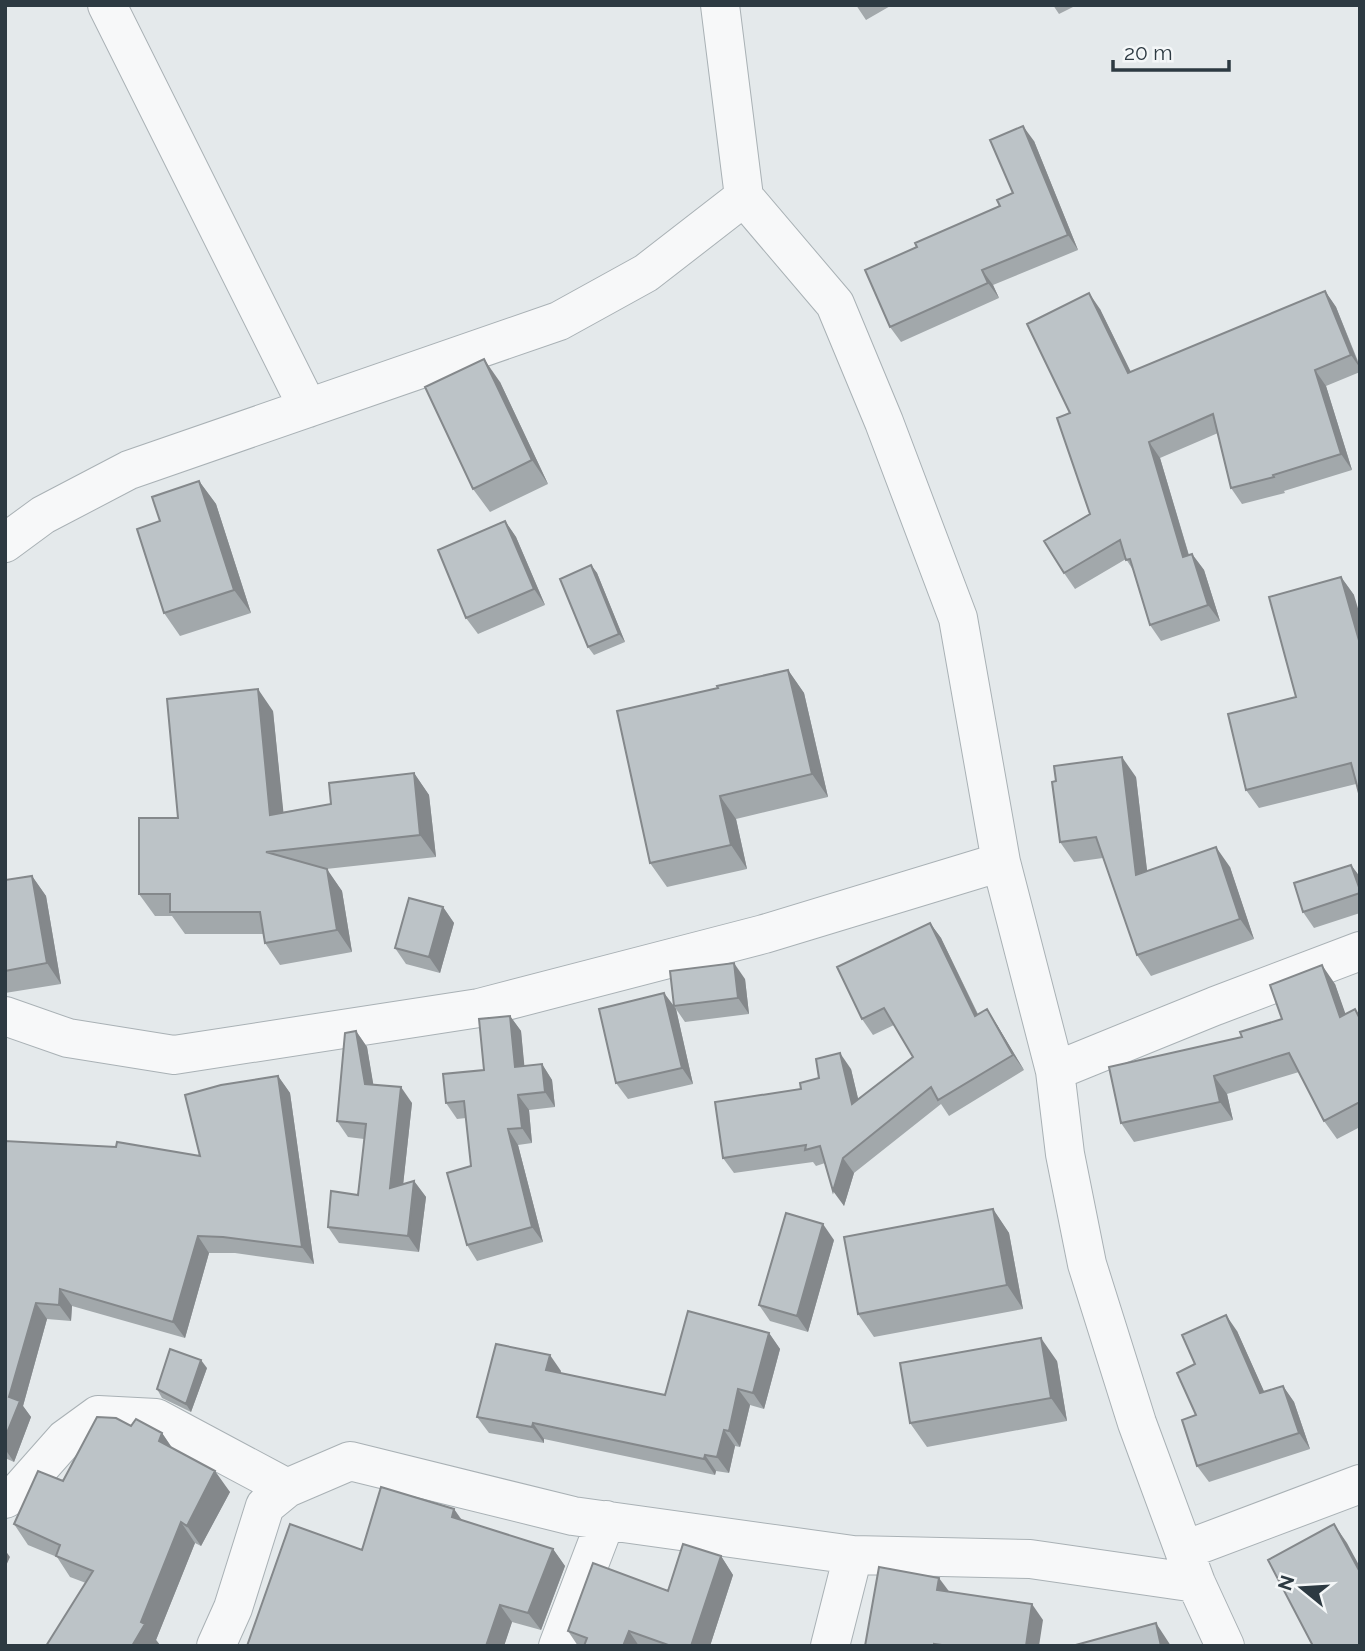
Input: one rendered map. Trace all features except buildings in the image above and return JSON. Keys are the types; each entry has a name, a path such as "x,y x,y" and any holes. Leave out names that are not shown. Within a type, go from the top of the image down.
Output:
{"street":[{"path":"107,5 308,408"},
{"path":"720,5 744,197 835,304 884,422 958,618 1001,862 1055,1071 1065,1154 1087,1264 1137,1423 1191,1567 1225,1646"},
{"path":"5,543 43,515 129,470 559,321 646,273 744,197"},
{"path":"5,1016 68,1038 174,1055 479,1008 764,934 1001,862"},
{"path":"1055,1071 1360,951"},
{"path":"5,1499 19,1491 65,1439 98,1415 156,1418 287,1488"},
{"path":"216,1646 233,1608 264,1506 287,1488 349,1461 573,1516 853,1555 1030,1559 1191,1567 1360,1484"},
{"path":"558,1646 606,1520"},
{"path":"830,1646 853,1555"}]}
